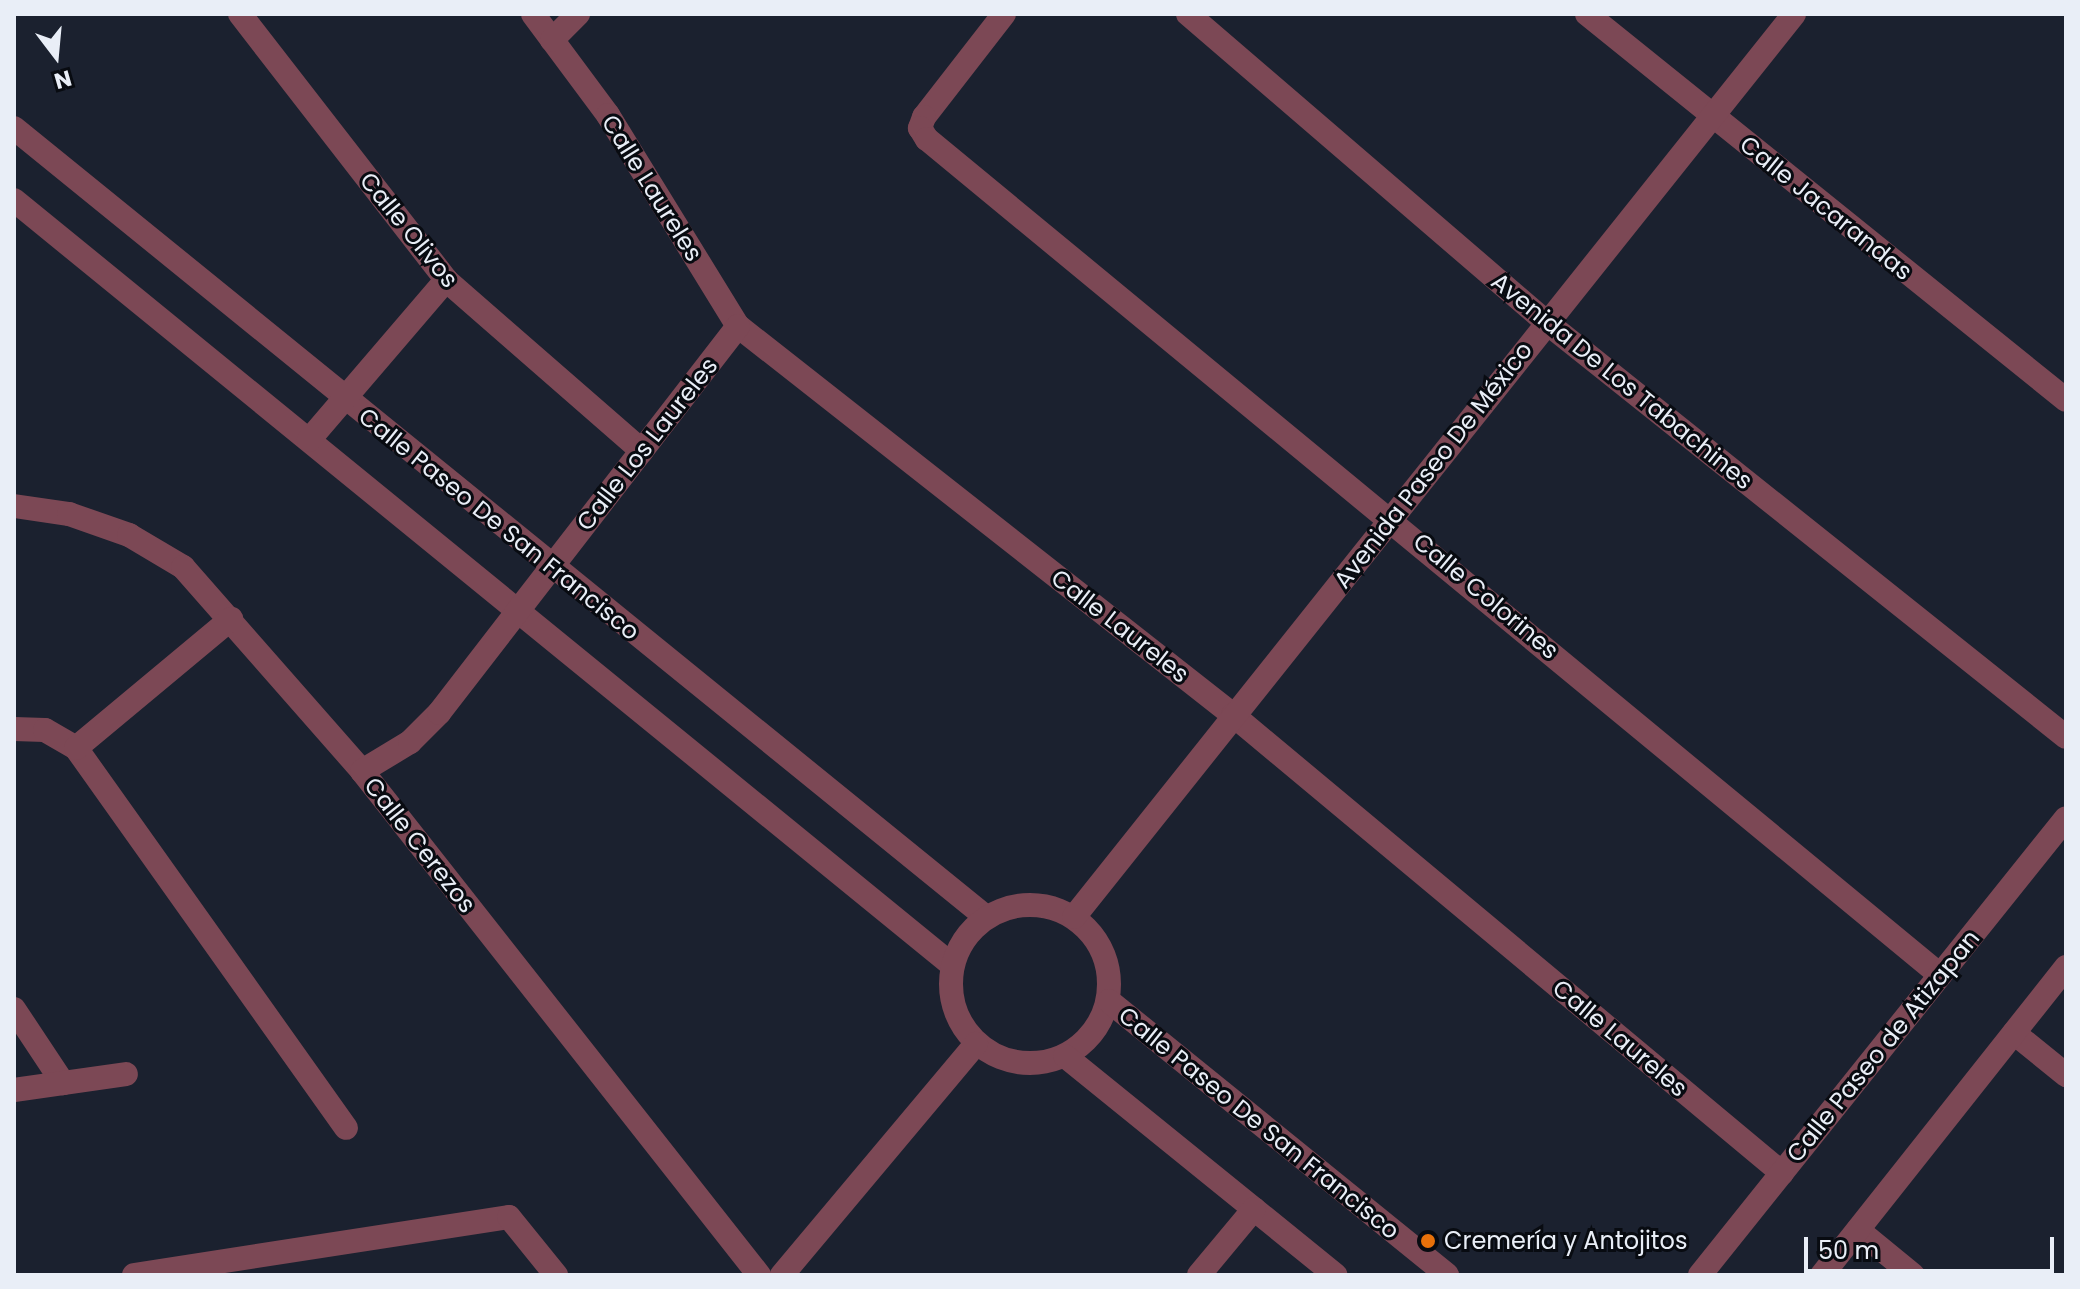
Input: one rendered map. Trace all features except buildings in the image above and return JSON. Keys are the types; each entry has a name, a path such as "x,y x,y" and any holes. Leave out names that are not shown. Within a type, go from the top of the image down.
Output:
{"street":[{"name":"Calle Olivos","path":"240,14 446,280 642,451"},
{"name":"Calle Laureles","path":"533,14 608,115 738,326 1233,715 1782,1173"},
{"path":"552,40 578,14"},
{"name":"Calle Colorines","path":"1004,14 920,128 1940,975"},
{"name":"Avenida De Los Tabachines","path":"1188,14 1546,322 2066,737"},
{"name":"Calle Jacarandas","path":"1587,14 2066,400"},
{"name":"Avenida Paseo De México","path":"1074,917 1794,14"},
{"name":"Calle Paseo De San Francisco","path":"14,128 551,568 986,917"},
{"path":"14,200 952,965"},
{"path":"309,440 446,280"},
{"name":"Calle Los Laureles","path":"362,771 410,742 439,713 738,326"},
{"name":"Calle Cerezos","path":"14,506 69,514 129,535 183,567 362,771 759,1275"},
{"path":"76,748 231,619"},
{"path":"14,729 45,730 76,748 346,1128"},
{"name":"Calle Paseo de Atizapan","path":"1700,1275 2066,818"},
{"path":"1015,905 1046,905 1074,917 1097,939 1109,969 1109,1001 1100,1023 1065,1056 1019,1062 976,1044 954,1008 952,965 965,938 986,917 1015,905"},
{"path":"1822,1275 2066,967"},
{"name":"Calle Paseo De San Francisco","path":"1109,1001 1447,1275"},
{"path":"14,1009 63,1083"},
{"path":"2014,1033 2066,1075"},
{"path":"782,1275 976,1044"},
{"path":"1065,1056 1335,1275"},
{"path":"14,1090 126,1074"},
{"path":"1199,1275 1254,1209"},
{"path":"134,1275 509,1217 556,1275"},
{"path":"1858,1230 1913,1275"}],"place":[{"name":"Cremería y Antojitos","path":"1428,1241"}]}
